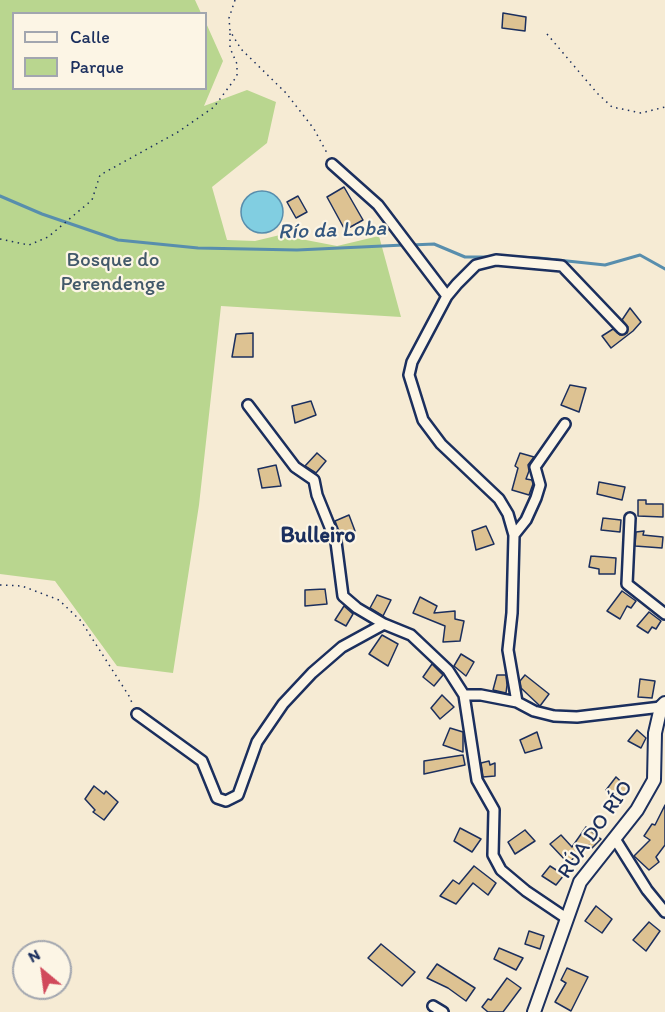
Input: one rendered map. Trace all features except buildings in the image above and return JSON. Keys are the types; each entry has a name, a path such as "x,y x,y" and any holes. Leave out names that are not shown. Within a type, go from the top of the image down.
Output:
{"street":[{"path":"332,164 378,205 447,296"},
{"path":"517,702 508,650 512,613 514,535 508,514 500,499 441,444 423,420 409,375 412,362 447,296 476,265 496,260 562,266 622,329"},
{"path":"249,405 295,468 314,480 317,495 336,542 343,596 357,608 384,624 411,635 448,670 464,695 477,780 494,810 493,855 501,870 526,891 566,918"},
{"path":"514,535 526,520 536,498 540,485 535,467 565,424"},
{"path":"630,518 627,584 665,614"},
{"path":"137,714 202,761 218,798 226,801 238,795 257,742 284,704 312,673 342,647 384,624"},
{"path":"464,695 481,695 517,702 534,711 565,716 663,705"},
{"name":"RÚA DO RÍO","path":"534,1012 580,882 637,810 654,780 655,733 663,705"},
{"path":"615,839 647,890 665,912"},
{"path":"433,1006 443,1012"}],"path":[{"path":"0,239 29,245 48,237 92,200 100,175 178,132 214,107 237,76 237,64 231,48 229,18 234,0"},
{"path":"230,32 241,49 286,93 314,129 332,164"},
{"path":"547,34 597,93 612,107 641,113 665,107"},
{"path":"0,585 22,586 59,600 81,621 129,696 137,714"}],"green space":[{"name":"Bosque do Perendenge","path":"0,0 195,0 201,12 12,12 12,90 207,90 207,25 223,61 204,106 247,90 276,102 267,143 212,187 227,240 255,241 280,235 337,246 379,236 401,317 221,306 199,505 173,673 117,666 55,581 0,574"}],"water":[{"path":"262,191 270,192 277,197 282,204 282,220 277,227 270,232 262,233 254,232 247,227 242,220 241,212 242,204 247,197 254,192"}],"waterway":[{"name":"Río da Loba","path":"0,196 42,214 118,240 198,248 297,250 404,245"},
{"name":"Río da Loba","path":"411,245 434,244 465,257 492,257"},
{"name":"Río da Loba","path":"517,257 605,265 640,255 665,269"}],"district":[{"name":"Bulleiro","path":"318,536"}]}
